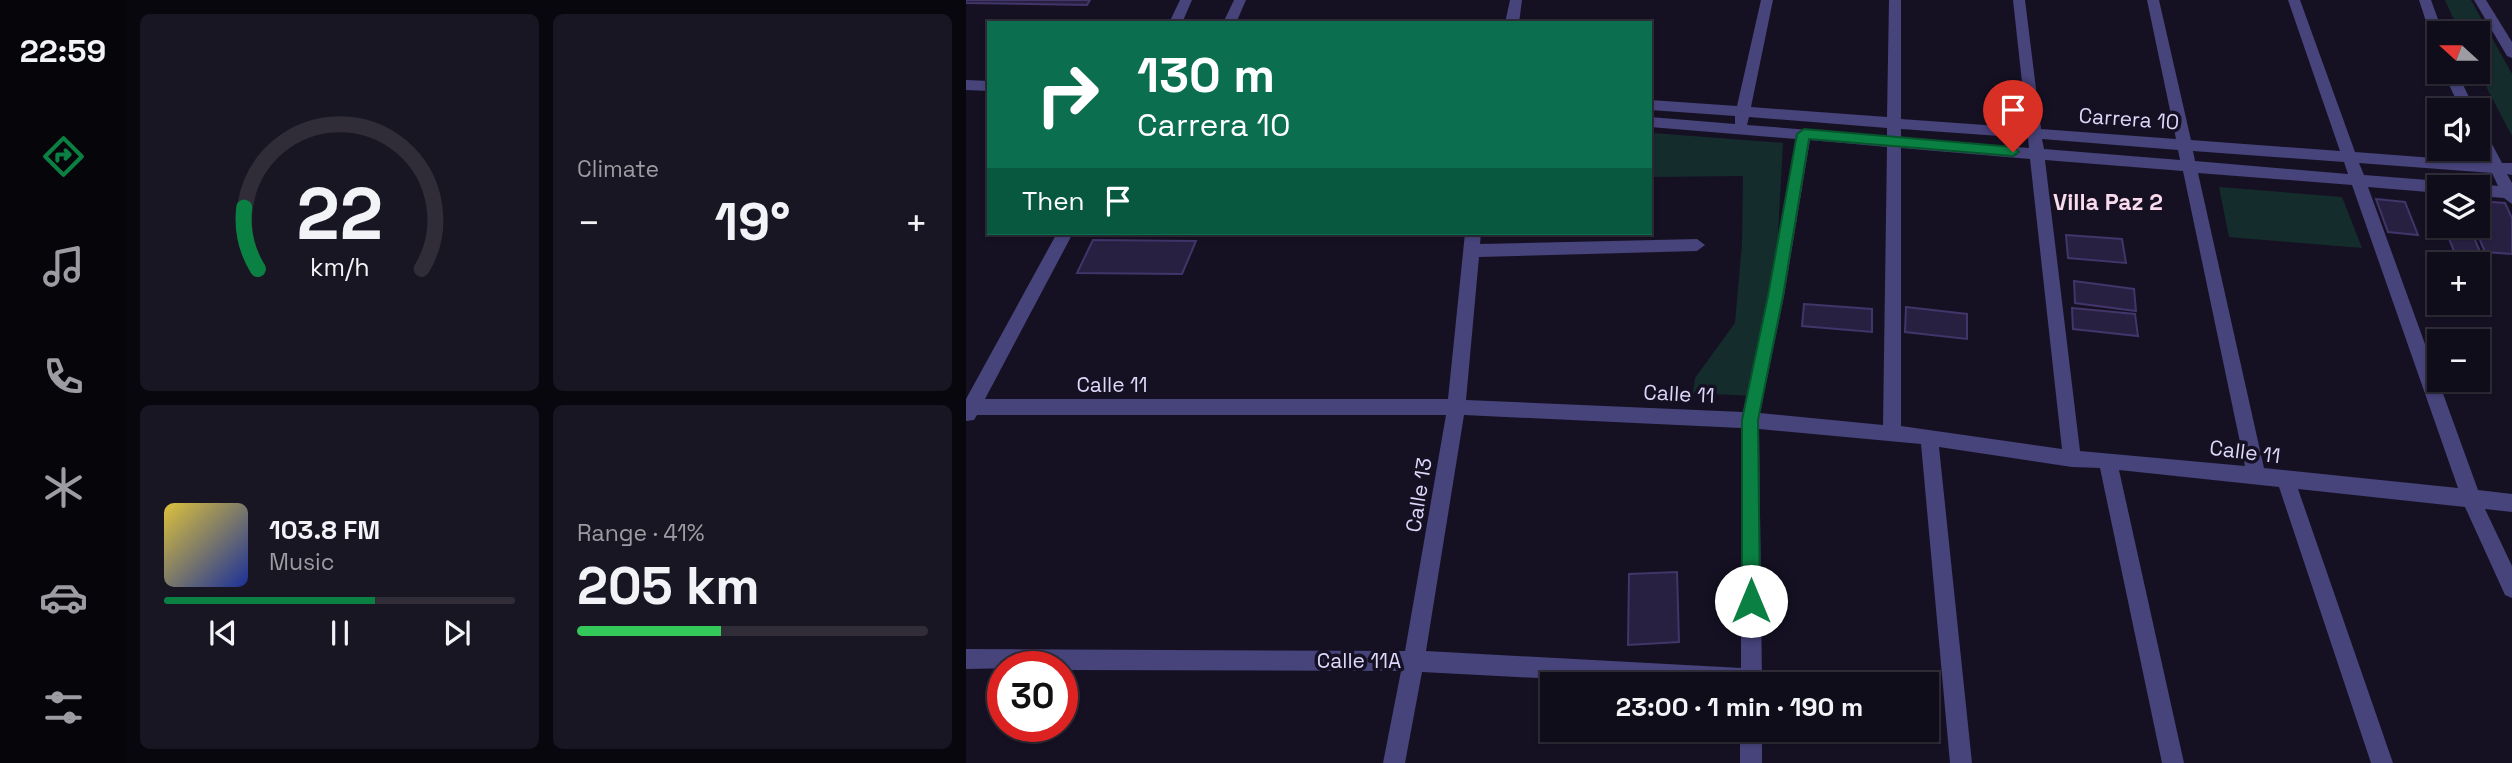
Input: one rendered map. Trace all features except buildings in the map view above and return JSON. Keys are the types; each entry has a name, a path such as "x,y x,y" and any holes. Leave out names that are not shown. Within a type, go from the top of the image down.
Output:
{"street":[{"path":"1176,21 1186,0"},
{"path":"1230,21 1240,0"},
{"path":"1512,21 1516,0"},
{"path":"1739,128 1767,0"},
{"path":"1892,435 1895,0"},
{"path":"2019,0 2071,459"},
{"path":"2153,0 2256,476"},
{"path":"2294,0 2472,501 2512,588"},
{"path":"2425,0 2432,21"},
{"path":"2480,0 2512,52"},
{"path":"966,85 987,86"},
{"name":"Carrera 10","path":"1652,105 2512,169"},
{"name":"Carrera 10","path":"1652,122 2427,186"},
{"path":"1752,672 1750,420 1776,296 1804,134"},
{"path":"2490,157 2511,195"},
{"path":"2490,192 2511,195"},
{"path":"968,411 1064,235"},
{"path":"1471,242 1698,245"},
{"name":"Calle 13","path":"1394,763 1414,661 1456,407 1471,242"},
{"name":"Calle 11","path":"968,411 1456,407 1750,420 1929,437 2071,459 2108,460 2472,501 2512,503"},
{"path":"1929,437 1961,763"},
{"path":"2108,460 2173,763"},
{"path":"2286,480 2382,763"},
{"name":"Calle 11A","path":"966,659 1414,661 1591,672"},
{"path":"1751,742 1751,763"}],"green space":[{"path":"2445,0 2471,0 2483,21 2455,21"},
{"path":"2490,34 2512,74 2512,136 2485,84 2490,84"},
{"path":"1653,133 1783,143 1776,271 1753,396 1693,393 1695,378 1735,323 1742,244 1743,176 1652,177"},
{"path":"2219,187 2342,197 2362,248 2229,237"}],"district":[{"name":"Villa Paz 2","path":"2108,202"}],"route":[{"path":"1751,601 1750,420 1776,296 1804,134 2013,152"}]}
